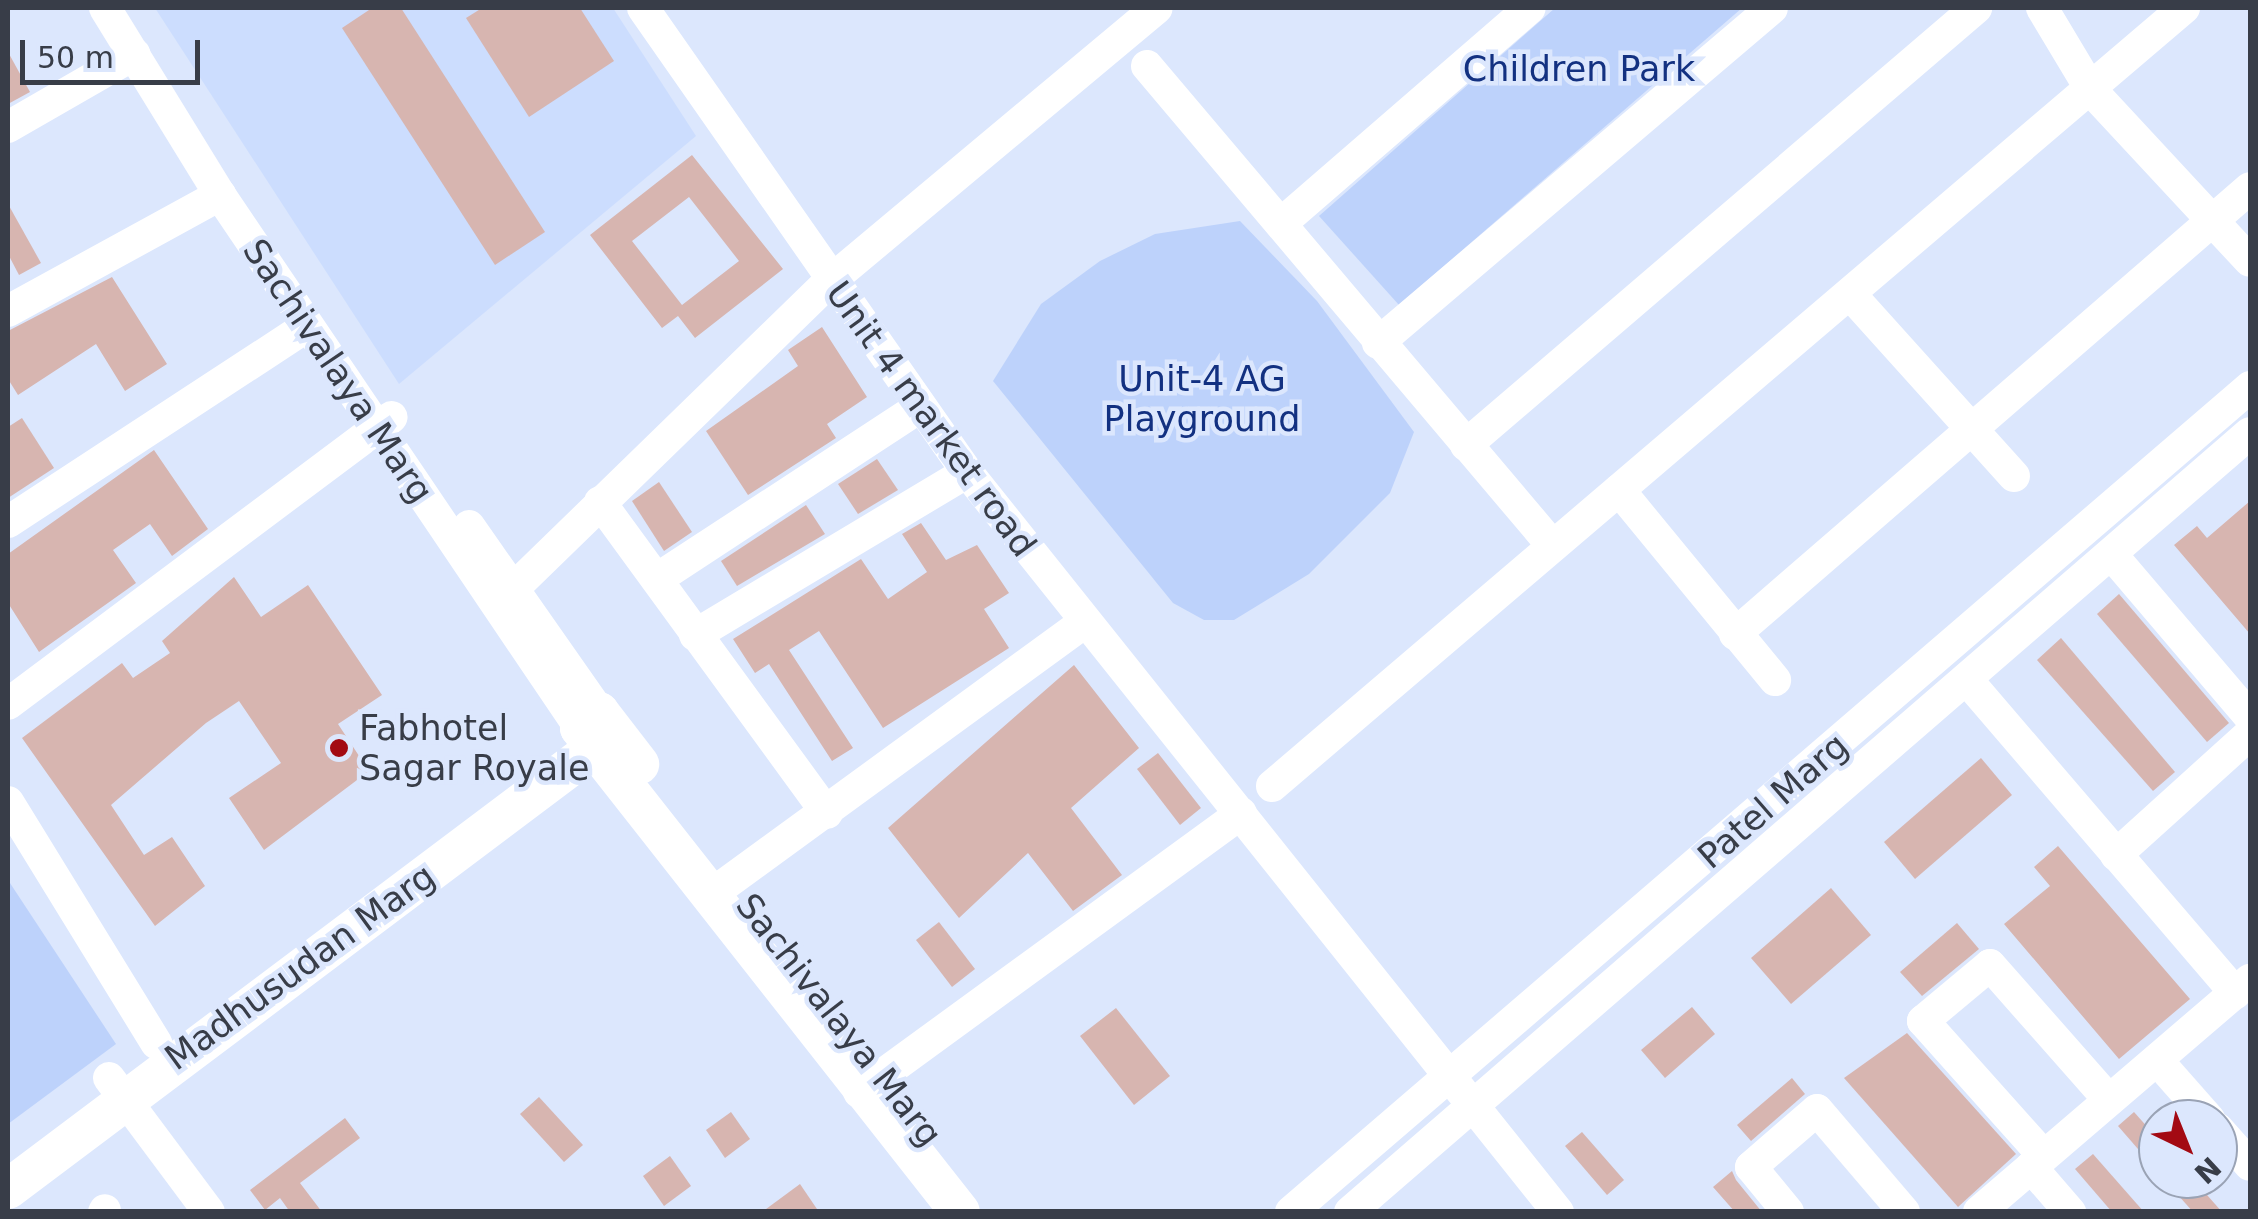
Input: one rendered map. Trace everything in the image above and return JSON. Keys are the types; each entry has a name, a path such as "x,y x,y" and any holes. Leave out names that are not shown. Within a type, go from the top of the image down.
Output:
{"main road":[{"name":"Sachivalaya Marg","path":"597,730 868,1084 960,1212"},
{"name":"Madhusudan Marg","path":"8,1188 117,1086 156,1043 597,730"},
{"name":"Madhusudan Marg","path":"8,1164 597,730"},
{"name":"Sachivalaya Marg","path":"868,1084 990,1212"}],"street":[{"name":"Sachivalaya Marg","path":"106,8 220,195 308,326 513,589 597,730"},
{"name":"Sachivalaya Marg","path":"130,8 384,423 597,730"},
{"name":"Unit 4 market road","path":"643,8 918,408 1083,622 1242,813 1449,1080 1558,1212"},
{"path":"513,589 829,282 1156,8"},
{"path":"1284,221 1530,8"},
{"path":"1378,343 1772,8"},
{"path":"1466,445 1976,8"},
{"path":"2042,8 2091,90 2250,260"},
{"path":"1272,786 2184,8"},
{"path":"8,127 135,54"},
{"path":"1147,66 1284,221 1378,343 1552,545"},
{"path":"1735,634 1974,431 2250,188"},
{"path":"8,311 220,195"},
{"path":"1850,294 2014,476"},
{"path":"8,522 308,326"},
{"name":"Patel Marg","path":"1292,1212 2250,386"},
{"path":"657,578 918,408"},
{"path":"8,704 384,423"},
{"name":"Patel Marg","path":"1350,1212 2112,554 2246,445"},
{"path":"695,635 967,472"},
{"path":"1620,490 1775,680"},
{"path":"600,502 827,813"},
{"path":"2112,554 2250,717"},
{"path":"719,887 827,813 1083,622"},
{"path":"1968,682 2116,855 2243,987 1980,1212"},
{"path":"2116,855 2250,734"},
{"path":"8,802 156,1043"},
{"path":"868,1084 1242,813"},
{"path":"2070,1212 2037,1161 1923,1022 1990,965 2108,1100"},
{"path":"2156,1060 2191,1099"},
{"path":"117,1086 209,1212"},
{"path":"1788,1212 1751,1167 1817,1110 1904,1212"}],"shaded area":[{"path":"155,8 613,8 696,136 399,384"}],"green space":[{"name":"Children Park","path":"1555,8 1742,8 1399,305 1319,216"},
{"name":"Unit-4 AG Playground","path":"1240,221 1317,301 1414,432 1390,493 1309,574 1234,620 1204,620 1173,603 993,381 1041,304 1100,261 1155,234"},
{"path":"8,880 116,1044 8,1124"}],"building":[{"path":"372,8 401,8 545,232 495,265 342,28"},
{"path":"482,8 580,8 614,61 529,117 466,18"},
{"path":"8,52 30,92 8,104"},
{"path":"692,155 783,269 695,338 678,316 662,328 590,235","holes":["689,197 739,261 682,305 632,241"]},
{"path":"8,204 41,263 19,275 8,254"},
{"path":"112,277 167,364 125,391 96,344 18,395 8,379 8,331"},
{"path":"822,327 867,397 827,424 836,438 748,495 706,431 798,366 788,350"},
{"path":"22,418 54,468 8,498 8,427"},
{"path":"154,450 208,529 172,556 150,524 113,550 136,583 39,652 8,603 8,554"},
{"path":"877,459 898,490 858,514 838,484"},
{"path":"659,482 692,532 664,551 632,501"},
{"path":"2250,501 2250,634 2174,545 2197,526 2207,538"},
{"path":"806,505 825,534 737,586 721,561"},
{"path":"921,523 946,560 977,545 1009,593 984,609 1009,648 883,728 819,631 789,650 853,748 832,761 769,664 755,673 733,639 861,559 888,599 927,572 902,534"},
{"path":"234,577 261,617 308,585 382,695 338,724 369,771 264,850 229,798 281,763 239,701 206,723 111,805 144,855 172,837 205,886 155,926 22,738 122,663 133,678 170,653 162,641"},
{"path":"2119,594 2229,723 2207,742 2097,614"},
{"path":"2061,638 2175,772 2153,791 2037,660"},
{"path":"1074,665 1139,748 1071,808 1122,875 1073,911 1028,853 959,918 888,828"},
{"path":"1158,753 1201,808 1180,825 1137,769"},
{"path":"1981,758 2012,795 1915,879 1884,842"},
{"path":"2058,846 2190,999 2119,1059 2004,924 2050,886 2034,867"},
{"path":"1831,888 1871,935 1791,1004 1751,958"},
{"path":"939,922 975,969 952,987 916,940"},
{"path":"1957,923 1979,949 1922,996 1900,972"},
{"path":"1692,1007 1715,1034 1665,1078 1641,1050"},
{"path":"1116,1008 1170,1076 1134,1105 1080,1036"},
{"path":"1907,1033 2016,1154 1958,1207 1844,1078"},
{"path":"1792,1078 1805,1094 1751,1141 1737,1125"},
{"path":"539,1097 583,1145 564,1162 520,1114"},
{"path":"731,1112 750,1139 725,1158 706,1130"},
{"path":"2134,1112 2138,1116 2138,1149 2118,1126"},
{"path":"345,1118 360,1138 300,1183 322,1212 290,1212 280,1198 265,1210 250,1190"},
{"path":"1582,1132 1624,1180 1607,1195 1565,1146"},
{"path":"2093,1154 2144,1212 2112,1212 2075,1169"},
{"path":"670,1156 691,1186 664,1206 643,1176"},
{"path":"1732,1171 1762,1212 1735,1212 1713,1187"},
{"path":"800,1184 819,1212 762,1212"},
{"path":"2182,1199 2211,1199 2222,1212 2193,1212"}],"place":[{"name":"Fabhotel Sagar Royale","path":"339,748"}]}
